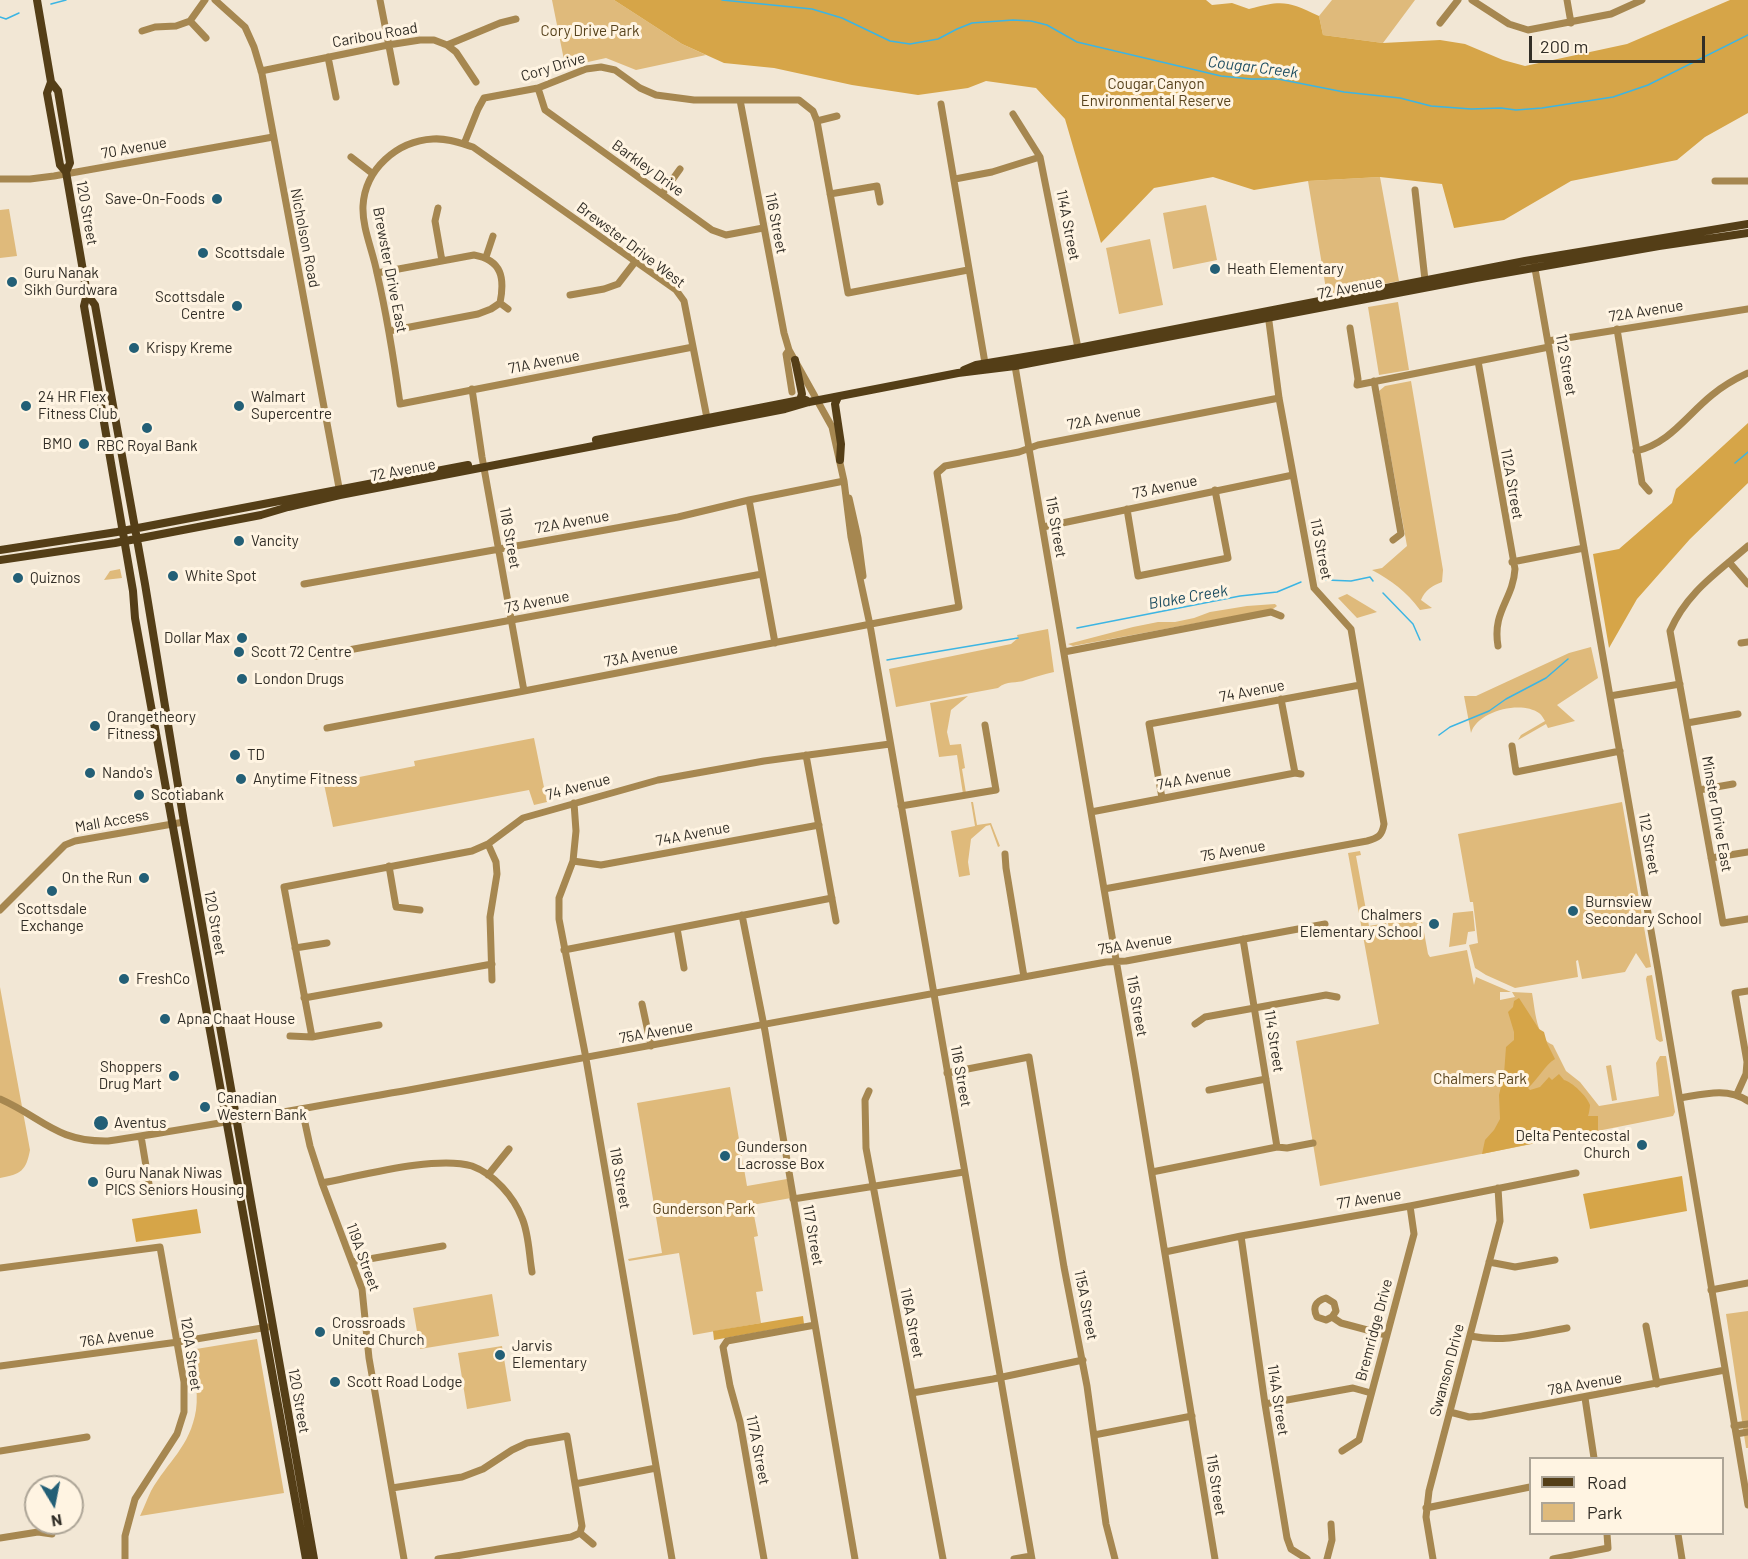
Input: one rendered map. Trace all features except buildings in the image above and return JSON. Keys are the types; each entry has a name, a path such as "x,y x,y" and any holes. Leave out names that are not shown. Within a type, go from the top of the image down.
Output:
{"main road":[{"name":"120 Street","path":"37,0 51,82 47,93 60,165 66,173 87,294 84,306 135,618 226,1123 314,1559"},
{"name":"72 Avenue","path":"483,465 800,400 813,401 958,373 1015,366 1268,315 1748,224"},
{"name":"72 Avenue","path":"958,373 985,363 1268,315 1425,280 1748,233"},
{"name":"120 Street","path":"87,294 95,305 237,1121 306,1559"},
{"path":"795,360 802,394 800,400"},
{"path":"838,397 836,405 841,444 840,460"},
{"name":"72 Avenue","path":"0,550 134,529 256,505 340,493 774,412 806,405 813,401"},
{"name":"72 Avenue","path":"0,560 136,539 261,515 340,493"},
{"path":"214,524 219,518 246,513 253,510 256,505"},
{"path":"191,931 200,934 207,966 210,970"},
{"path":"199,975 206,979 213,1010 219,1018"},
{"path":"295,1498 300,1502 303,1519 308,1526"}],"street":[{"path":"142,31 155,27 176,26 190,21 205,0"},
{"name":"Nicholson Road","path":"214,0 245,27 254,46 261,71 340,493"},
{"path":"380,0 396,82"},
{"path":"1440,23 1458,0"},
{"path":"1472,0 1509,24 1528,30 1611,14 1642,0"},
{"path":"1567,0 1571,23"},
{"path":"476,82 456,52 447,45 500,23 516,20"},
{"path":"190,21 206,38"},
{"name":"Caribou Road","path":"261,71 420,40 434,40 447,45"},
{"path":"328,57 336,97"},
{"name":"Cory Drive","path":"464,144 484,98 538,88 586,69 602,67 615,70 640,88 656,95 694,100 799,100 813,111 817,121"},
{"name":"Barkley Drive","path":"538,88 545,110 712,230 726,235 763,228"},
{"name":"116 Street","path":"740,100 784,333 789,350 813,401 832,427 858,538 865,598 1032,1558"},
{"path":"941,104 985,363"},
{"name":"114A Street","path":"1013,114 1040,157 1078,348"},
{"path":"837,116 817,121 848,293 968,270"},
{"name":"70 Avenue","path":"0,179 30,180 273,137"},
{"name":"Brewster Drive East","path":"400,404 389,331 364,217 364,197 373,174 392,153 404,145 434,139 452,140 464,144"},
{"name":"Brewster Drive West","path":"464,144 473,147 675,290 684,302 707,418"},
{"path":"351,157 373,174"},
{"path":"955,179 992,172 1040,157"},
{"path":"662,194 680,169"},
{"path":"1715,181 1748,181"},
{"path":"830,194 877,186 880,202"},
{"path":"1415,190 1425,280"},
{"path":"438,208 435,221 442,261"},
{"path":"486,257 493,236"},
{"path":"377,273 474,255 486,257 499,270 502,282 500,303"},
{"path":"570,295 618,284 635,262"},
{"name":"112 Street","path":"1534,264 1620,750 1748,1505"},
{"path":"500,303 508,309"},
{"path":"389,331 478,314 500,303"},
{"name":"72A Avenue","path":"1350,328 1357,385 1478,361 1617,329 1748,309"},
{"name":"113 Street","path":"1268,315 1279,398 1314,588 1351,629 1384,824 1383,832 1377,838 1366,841"},
{"path":"1617,329 1642,483 1649,491"},
{"name":"71A Avenue","path":"400,404 693,347"},
{"name":"116 Street","path":"789,350 786,354 792,392"},
{"path":"1015,366 1027,356"},
{"name":"112A Street","path":"1478,361 1514,577 1497,621 1498,646"},
{"name":"115 Street","path":"1015,366 1092,812 1215,1559"},
{"path":"1636,451 1648,449 1663,440 1711,396 1736,378 1748,373"},
{"path":"1374,381 1401,534 1393,540"},
{"name":"118 Street","path":"472,389 483,465 524,692"},
{"name":"72A Avenue","path":"959,606 937,473 945,466 1019,452 1029,447 1279,398"},
{"name":"73 Avenue","path":"1042,527 1293,475"},
{"name":"72A Avenue","path":"304,584 678,517 844,481"},
{"path":"1127,509 1138,576 1228,558 1215,490"},
{"path":"749,500 775,643"},
{"name":"Minster Drive East","path":"1748,546 1702,583 1677,614 1670,631 1723,923 1748,919"},
{"path":"1512,562 1584,548"},
{"path":"1729,562 1748,584"},
{"name":"73 Avenue","path":"316,656 762,574"},
{"name":"73A Avenue","path":"327,728 524,692 959,606"},
{"path":"1493,607 1502,609"},
{"path":"1064,652 1271,612 1281,616"},
{"path":"1610,696 1680,684"},
{"name":"74 Avenue","path":"1162,798 1149,724 1360,685"},
{"name":"74A Avenue","path":"1092,812 1298,773 1281,699"},
{"path":"1687,723 1738,714"},
{"path":"901,806 996,790 985,725"},
{"name":"74 Avenue","path":"295,948 284,887 472,852 488,844 523,818 658,780 806,755 890,744"},
{"path":"1512,746 1516,772 1620,750"},
{"path":"806,755 836,921"},
{"path":"1699,790 1733,784"},
{"name":"118 Street","path":"574,803 576,831 573,861 560,898 559,919 586,1058 672,1559"},
{"name":"Mall Access","path":"0,910 65,845 75,841 184,822"},
{"name":"74A Avenue","path":"573,861 601,865 819,825"},
{"name":"75 Avenue","path":"1104,889 1366,841"},
{"path":"488,844 496,862 490,917 492,980"},
{"path":"1711,858 1748,852"},
{"path":"1005,854 1024,977"},
{"path":"389,866 396,907 420,910"},
{"path":"564,950 832,898"},
{"name":"117 Street","path":"742,915 764,1026 855,1559"},
{"name":"75A Avenue","path":"0,1099 63,1135 81,1140 108,1141 226,1123 764,1026 933,993 1325,924"},
{"path":"677,928 684,968"},
{"name":"114 Street","path":"1243,939 1277,1147"},
{"path":"312,1037 295,948 327,943"},
{"path":"304,998 492,964"},
{"path":"1737,1094 1746,1074 1748,1062 1735,993 1748,991"},
{"path":"1195,1024 1205,1017 1326,995 1337,997"},
{"path":"642,1004 651,1046"},
{"path":"290,1036 312,1037 379,1025"},
{"name":"115A Street","path":"947,1073 1029,1057 1064,1267 1083,1360 1106,1524 1115,1559"},
{"path":"1209,1090 1266,1079"},
{"name":"116A Street","path":"869,1091 865,1100 866,1148 943,1559"},
{"path":"1680,1098 1719,1092 1737,1094 1748,1101"},
{"name":"119A Street","path":"302,1109 310,1146 322,1183 362,1289 369,1358 404,1559"},
{"path":"141,1136 149,1184"},
{"path":"1152,1172 1277,1147 1287,1148 1312,1143"},
{"path":"488,1175 509,1149"},
{"path":"322,1183 426,1164 448,1162 472,1166 488,1175 506,1191 523,1219 532,1272"},
{"path":"793,1200 964,1172"},
{"name":"77 Avenue","path":"1165,1252 1576,1173"},
{"name":"Swanson Drive","path":"1433,1559 1426,1508 1500,1221 1498,1188"},
{"name":"Bremridge Drive","path":"1342,1451 1359,1440 1414,1234 1410,1206"},
{"name":"114A Street","path":"1241,1236 1287,1538 1292,1549 1307,1559"},
{"path":"352,1262 443,1246"},
{"name":"120A Street","path":"0,1268 160,1247 184,1382 184,1412 177,1434 135,1499 125,1536 125,1559"},
{"path":"1489,1262 1515,1267 1555,1260"},
{"path":"1711,1290 1748,1284"},
{"path":"1332,1317 1341,1323 1386,1335"},
{"name":"117A Street","path":"764,1559 740,1422 723,1347 727,1341 815,1325"},
{"path":"1646,1326 1657,1384"},
{"name":"76A Avenue","path":"0,1366 178,1342 268,1327"},
{"path":"1470,1336 1504,1340 1567,1328"},
{"path":"912,1393 1083,1360"},
{"name":"78A Avenue","path":"1450,1413 1469,1417 1482,1416 1725,1370"},
{"path":"1265,1404 1353,1389 1371,1393"},
{"path":"1585,1398 1594,1457"},
{"path":"1094,1436 1192,1416"},
{"path":"1735,1430 1748,1424"},
{"path":"1735,1430 1748,1432"},
{"path":"392,1488 462,1477 527,1443 567,1436 582,1526 580,1533 571,1538 438,1559"},
{"path":"0,1450 87,1437"},
{"path":"575,1484 656,1468"},
{"path":"1426,1508 1529,1487"},
{"path":"1327,1559 1332,1540 1331,1524"},
{"path":"580,1533 593,1544"},
{"path":"0,1538 24,1535"},
{"path":"1553,1559 1608,1548 1607,1535"},
{"path":"1678,1535 1682,1559"},
{"path":"1014,1559 1032,1558"}],"green space":[{"name":"Cory Drive Park","path":"552,0 614,0 682,44 706,55 636,70 606,58 579,64 566,70"},
{"name":"Cougar Canyon Environmental Reserve","path":"614,0 1206,0 1212,5 1232,3 1249,9 1285,3 1319,16 1323,35 1383,43 1440,40 1465,44 1503,60 1525,66 1627,44 1730,0 1748,0 1748,113 1705,137 1677,160 1571,181 1504,220 1454,228 1442,184 1380,177 1308,181 1254,190 1213,177 1154,188 1101,243 1065,119 1036,88 986,81 968,88 918,95 852,85 774,68 724,63 682,44"},
{"path":"1332,0 1415,0 1383,43 1323,35 1319,16"},
{"path":"1380,177 1399,281 1327,295 1308,181"},
{"path":"1206,205 1217,260 1173,269 1163,213"},
{"path":"9,209 17,256 0,258 0,210"},
{"path":"1150,239 1163,305 1119,314 1106,248"},
{"path":"1398,302 1409,370 1379,375 1368,307"},
{"path":"1411,381 1443,570 1442,582 1429,589 1421,600 1432,608 1420,610 1398,587 1372,570 1382,568 1407,546 1379,391 1385,386"},
{"path":"1748,423 1748,483 1690,539 1637,599 1609,648 1593,554 1619,549 1672,503 1676,489"},
{"path":"120,569 122,578 104,580 110,571"},
{"path":"1347,594 1377,612 1357,618 1338,598"},
{"path":"1275,604 1277,606 1273,609 1073,646 1068,644 1158,622 1175,622 1210,612"},
{"path":"1048,629 1054,672 1005,684 998,688 896,707 889,669 1011,644 1018,638 1017,635"},
{"path":"1591,647 1598,678 1557,705 1575,721 1548,728 1546,724 1518,740 1521,735 1545,721 1540,714 1531,709 1511,708 1500,710 1482,719 1471,733 1464,696 1476,696 1569,653"},
{"path":"968,696 951,710 947,732 950,745 961,744 966,793 963,794 957,755 939,757 930,703"},
{"path":"534,738 547,802 534,805 529,790 333,827 324,784 415,766 414,761"},
{"path":"971,802 973,802 977,825 991,823 1000,846 998,847 990,825 986,826 971,839 968,862 970,875 959,877 951,831 975,826"},
{"path":"1622,802 1651,967 1646,968 1636,953 1625,972 1582,979 1578,960 1576,961 1578,977 1515,988 1475,968 1469,945 1478,943 1473,902 1470,902 1458,834"},
{"name":"Chalmers Park","path":"1360,851 1361,855 1356,856 1369,926 1386,923 1391,938 1388,923 1421,916 1430,957 1467,950 1474,985 1476,977 1511,992 1500,992 1500,1000 1515,997 1512,992 1532,993 1537,1022 1543,1036 1553,1045 1566,1071 1580,1082 1599,1106 1659,1096 1656,1063 1660,1056 1666,1056 1675,1112 1673,1116 1320,1186 1296,1041 1379,1024 1348,853"},
{"path":"1473,911 1475,931 1468,932 1466,944 1449,947 1453,913"},
{"path":"1652,975 1663,1041 1660,1042 1656,1039 1646,979 1647,976"},
{"path":"0,987 30,1150 27,1163 18,1173 0,1178"},
{"path":"1519,998 1539,1029 1544,1032 1555,1059 1528,1088 1530,1090 1540,1087 1549,1077 1552,1080 1559,1074 1586,1098 1590,1105 1588,1116 1598,1116 1598,1130 1482,1154 1485,1140 1500,1119 1499,1095 1504,1074 1506,1047 1514,1040 1508,1012 1513,1007 1514,1001"},
{"path":"1611,1065 1617,1100 1612,1101 1606,1066"},
{"name":"Gunderson Park","path":"730,1087 747,1186 787,1179 791,1198 752,1205 758,1236 754,1237 763,1291 756,1292 761,1323 693,1335 679,1253 629,1261 628,1259 662,1253 637,1103"},
{"path":"1682,1176 1687,1211 1590,1229 1583,1194"},
{"path":"197,1209 201,1233 136,1242 132,1219"},
{"path":"492,1294 499,1336 420,1349 413,1308"},
{"path":"1748,1311 1748,1448 1746,1448 1726,1314"},
{"path":"803,1316 804,1324 714,1340 713,1331"},
{"path":"257,1339 284,1493 140,1516 151,1491 184,1444 193,1423 197,1395 190,1350"},
{"path":"502,1346 511,1401 467,1409 458,1353"}],"waterway":[{"name":"Cougar Creek","path":"51,4 66,0"},
{"name":"Cougar Creek","path":"722,0 812,9 842,18 890,41 910,44 938,39 972,23 1031,21 1047,25 1077,42 1221,76 1278,79 1344,92 1400,98 1431,106 1471,109 1542,108 1613,97 1648,85 1748,35"},
{"name":"Cougar Creek","path":"0,17 6,19 19,13"},
{"name":"Blake Creek","path":"1735,463 1748,452"},
{"name":"Blake Creek","path":"1326,580 1351,581 1370,577 1373,581"},
{"name":"Blake Creek","path":"1077,628 1240,596 1277,592 1301,582"},
{"name":"Blake Creek","path":"1383,593 1413,624 1420,640"},
{"name":"Blake Creek","path":"887,660 1018,638"},
{"name":"Blake Creek","path":"1439,735 1450,727 1489,711 1506,699 1546,678 1568,659"}],"place":[{"name":"Save-On-Foods","path":"217,199"},
{"name":"Scottsdale","path":"203,253"},
{"name":"Heath Elementary","path":"1215,269"},
{"name":"Guru Nanak Sikh Gurdwara","path":"12,282"},
{"name":"Scottsdale Centre","path":"237,306"},
{"name":"Krispy Kreme","path":"134,348"},
{"name":"24 HR Flex Fitness Club","path":"26,406"},
{"name":"Walmart Supercentre","path":"239,406"},
{"name":"RBC Royal Bank","path":"147,428"},
{"name":"BMO","path":"84,444"},
{"name":"Vancity","path":"239,541"},
{"name":"White Spot","path":"173,576"},
{"name":"Quiznos","path":"18,578"},
{"name":"Dollar Max","path":"242,638"},
{"name":"Scott 72 Centre","path":"239,652"},
{"name":"London Drugs","path":"242,679"},
{"name":"Orangetheory Fitness","path":"95,726"},
{"name":"TD","path":"235,755"},
{"name":"Nando's","path":"90,773"},
{"name":"Anytime Fitness","path":"241,779"},
{"name":"Scotiabank","path":"139,795"},
{"name":"On the Run","path":"144,878"},
{"name":"Scottsdale Exchange","path":"52,891"},
{"name":"Burnsview Secondary School","path":"1573,911"},
{"name":"Chalmers Elementary School","path":"1434,924"},
{"name":"FreshCo","path":"124,979"},
{"name":"Apna Chaat House","path":"165,1019"},
{"name":"Shoppers Drug Mart","path":"174,1076"},
{"name":"Canadian Western Bank","path":"205,1107"},
{"name":"Aventus","path":"101,1123"},
{"name":"Delta Pentecostal Church","path":"1642,1145"},
{"name":"Gunderson Lacrosse Box","path":"725,1156"},
{"name":"Guru Nanak Niwas PICS Seniors Housing","path":"93,1182"},
{"name":"Crossroads United Church","path":"320,1332"},
{"name":"Jarvis Elementary","path":"500,1355"},
{"name":"Scott Road Lodge","path":"335,1382"}]}
